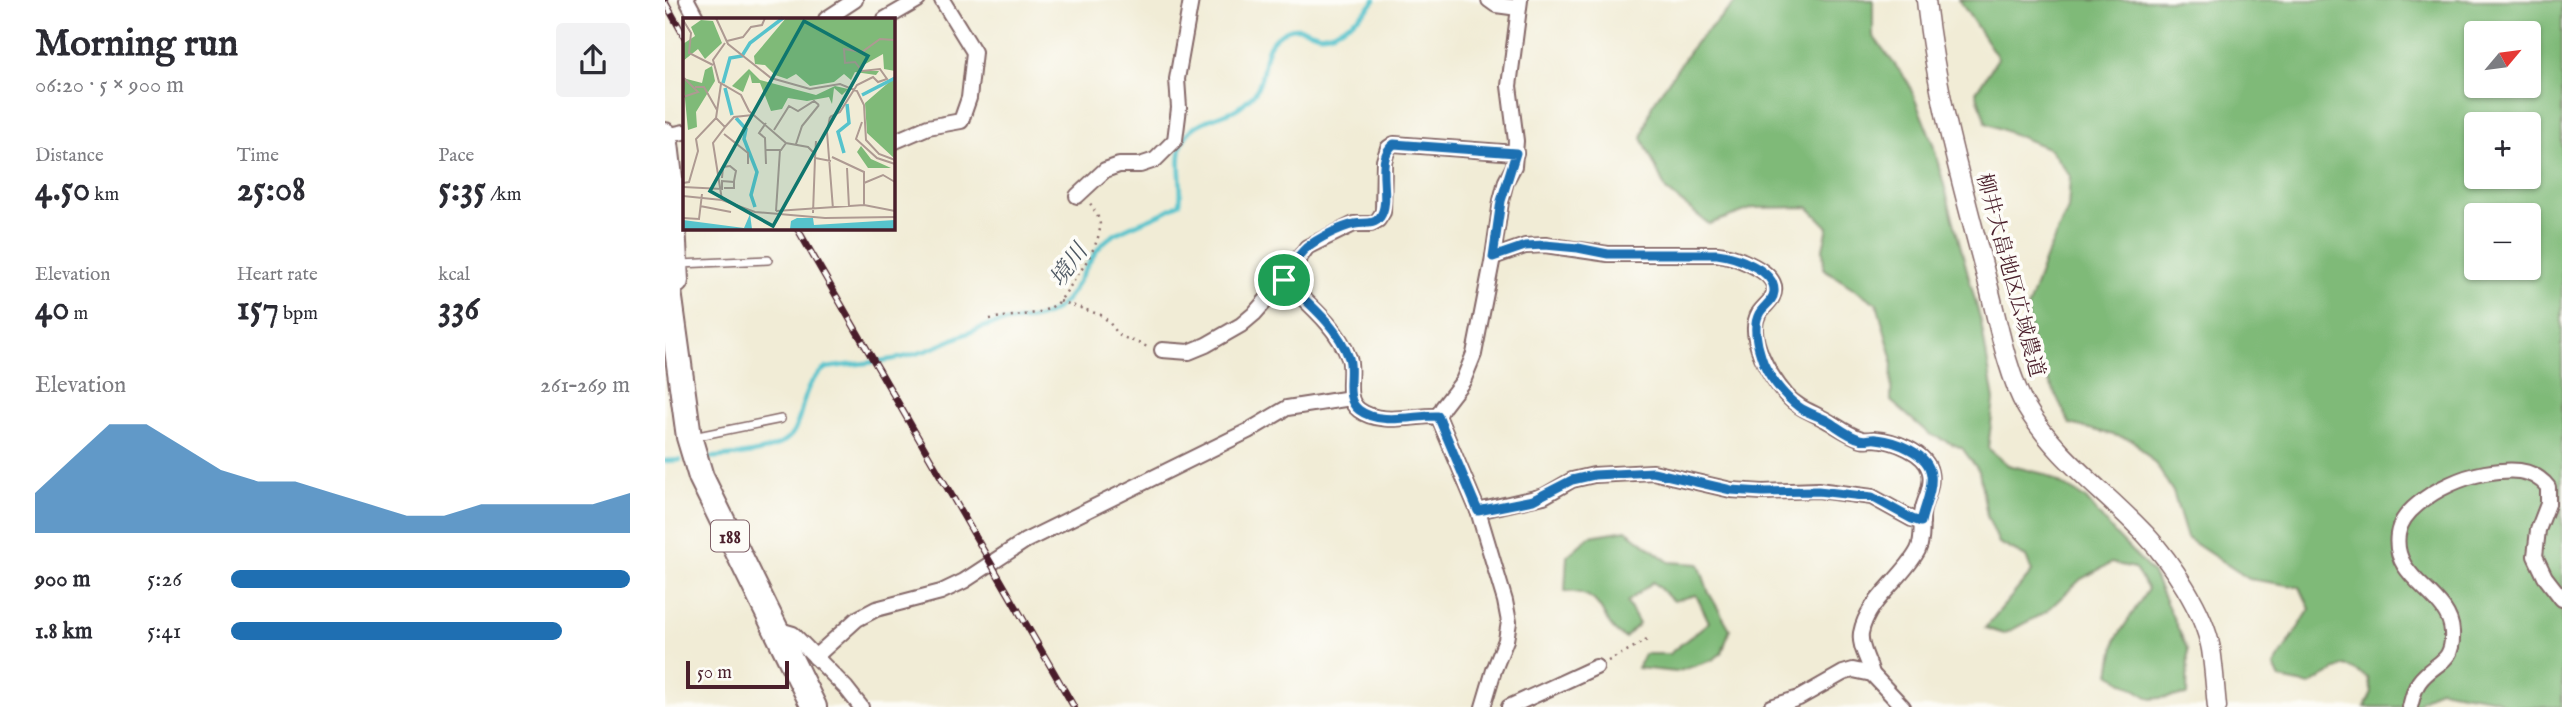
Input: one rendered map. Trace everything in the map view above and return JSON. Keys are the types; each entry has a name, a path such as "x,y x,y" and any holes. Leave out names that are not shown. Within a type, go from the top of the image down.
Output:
{"highway":[{"name":"188","path":"665,136 668,265 689,437 701,477 814,707"}],"street":[{"path":"687,0 696,18"},
{"path":"828,18 855,0"},
{"path":"887,18 918,0"},
{"path":"894,142 928,127 961,121 969,98 974,52 942,0"},
{"path":"1080,194 1105,170 1119,165 1140,165 1155,160 1175,140 1179,108 1177,79 1191,0"},
{"path":"1438,416 1463,381 1473,354 1493,257 1501,201 1516,153 1509,86 1519,4 1496,5 1489,0"},
{"name":"柳井大畠地区広域農道","path":"1926,0 1932,56 1956,161 1999,327 2024,404 2042,432 2064,458 2144,533 2174,568 2194,604 2211,646 2217,707"},
{"path":"665,136 683,132"},
{"path":"1162,350 1189,352 1217,338 1254,314 1284,280 1307,247 1354,224 1371,224 1378,220 1383,212 1384,161 1388,148 1394,144 1516,153"},
{"path":"1493,257 1525,246 1545,245 1608,254 1717,254 1729,255 1767,274 1774,286 1773,296 1758,315 1756,327 1761,357 1786,396 1800,408 1850,435 1863,440 1876,439 1901,446 1927,462 1931,475 1921,522 1921,542 1916,553 1865,621 1861,634 1861,646 1872,674 1903,707"},
{"path":"1284,280 1337,334 1351,367 1351,398 1358,409 1369,414 1402,420 1421,415 1438,416"},
{"path":"815,657 857,619 876,609 941,592 964,581 1025,541 1248,431 1286,408 1351,398"},
{"path":"1438,416 1478,511 1509,622 1506,640 1483,707"},
{"path":"2410,707 2419,682 2440,664 2453,648 2452,627 2443,608 2404,566 2396,548 2399,528 2408,513 2430,495 2465,478 2483,473 2518,470 2540,477 2548,487 2548,505 2538,530 2535,556 2545,577 2562,599"},
{"path":"1478,511 1533,500 1572,480 1594,475 1653,472 1731,490 1818,491 1872,497 1921,522"},
{"path":"775,629 793,634 861,707"},
{"path":"1509,707 1596,667"},
{"path":"1771,707 1799,698 1843,673 1853,670 1872,674"}],"lane":[{"path":"668,265 768,260"},
{"path":"689,437 781,419"}],"path":[{"path":"990,319 1038,314 1052,309 1060,301 1094,246 1099,232 1099,220 1080,194"},
{"path":"1060,301 1101,315 1119,336 1162,350"},
{"path":"1596,667 1647,640"}],"green space":[{"path":"1738,0 1873,0 1873,36 1908,82 1933,144 1981,322 1994,400 1988,448 2008,465 2044,474 2085,498 2152,572 2188,650 2187,695 2151,699 2110,674 2116,639 2148,589 2134,568 2111,563 2081,579 2046,612 2004,634 1985,628 2032,572 2026,557 1999,543 1987,516 1979,471 1962,448 1929,434 1891,401 1892,357 1877,304 1824,269 1823,248 1828,227 1808,207 1754,208 1709,224 1666,190 1642,138 1652,105 1696,42"},
{"path":"1959,0 2562,0 2562,707 2508,707 2496,699 2439,689 2412,707 2365,707 2372,693 2368,678 2345,665 2309,685 2280,679 2274,666 2310,609 2300,587 2249,579 2187,538 2173,492 2157,466 2133,440 2070,424 2033,353 2027,309 2044,261 2068,209 2070,176 2050,149 1986,123 1976,92 1998,58"},
{"path":"1626,530 1669,562 1699,564 1709,593 1730,629 1722,653 1712,660 1676,672 1637,668 1644,654 1669,654 1709,622 1696,595 1673,601 1653,582 1627,602 1639,624 1625,638 1610,625 1597,603 1590,597 1565,591 1567,556 1590,536"}],"waterway":[{"name":"境川","path":"706,458 767,450 787,439 798,422 808,389 826,368 913,355 985,327 1002,322 1033,319 1055,310 1071,294 1094,255 1109,238 1180,203 1180,151 1187,134 1203,122 1231,112 1252,95 1261,80 1268,49 1278,36 1295,28 1318,34 1333,32 1365,11 1375,0"},
{"name":"境川","path":"665,461 680,460"}],"railway":[{"path":"665,2 683,34"},
{"path":"798,229 1074,707"}],"route":[{"path":"1394,144 1516,153 1501,201 1493,257 1525,246 1545,245 1608,254 1717,254 1729,255 1767,274 1774,286 1773,296 1758,315 1756,327 1761,357 1766,367 1786,396 1800,408 1850,435 1863,440 1876,439 1901,446 1927,462 1931,475 1921,522 1872,497 1818,491 1731,490 1653,472 1594,475 1572,480 1533,500 1478,511 1438,416 1421,415 1402,420 1369,414 1358,409 1351,398 1351,367 1348,356 1337,334 1284,280 1307,247 1354,224 1371,224 1378,220 1383,212 1384,161 1388,148 1394,144"}]}
